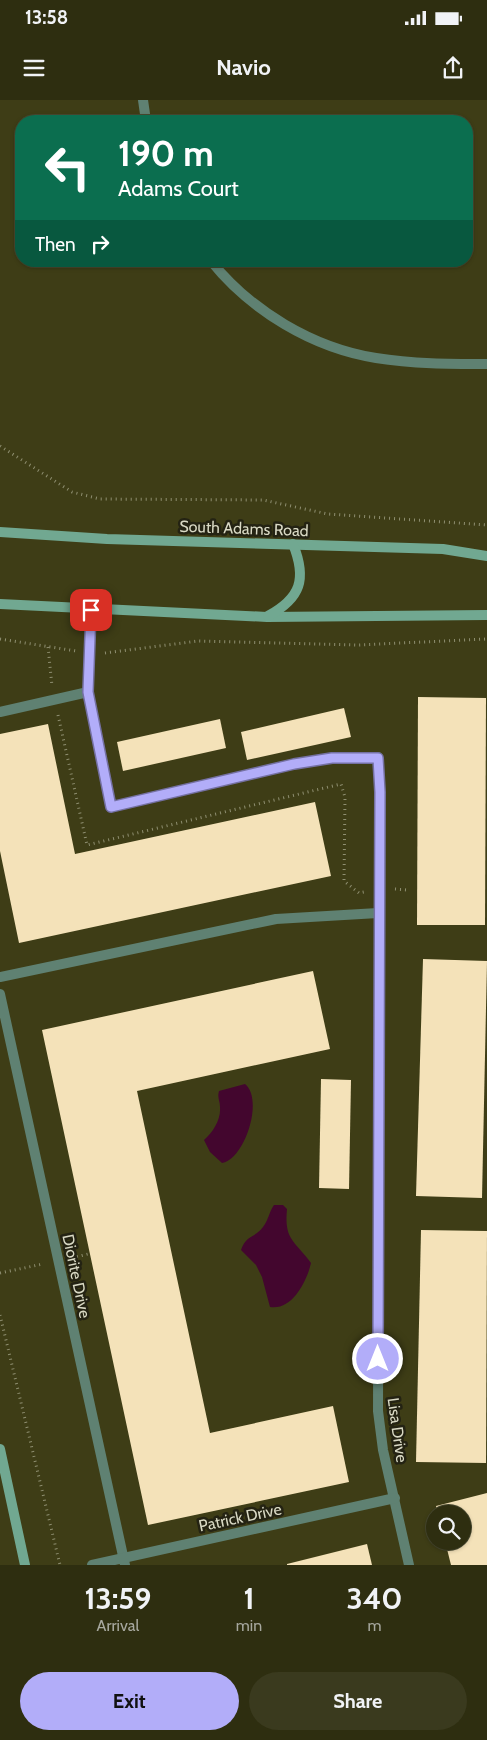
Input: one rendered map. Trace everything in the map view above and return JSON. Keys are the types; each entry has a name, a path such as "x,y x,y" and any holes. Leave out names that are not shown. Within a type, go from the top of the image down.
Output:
{"main road":[{"name":"South Adams Road","path":"0,532 107,539 444,550 487,556"},
{"path":"267,616 283,608 293,598 298,587 300,564 293,544"},
{"path":"0,604 91,610 267,616 400,617 487,614"},
{"path":"0,1450 25,1565"}],"street":[{"path":"144,100 145,115"},
{"path":"216,267 232,285 273,318 311,338 340,349 374,358 407,362 487,364"},
{"path":"0,712 88,692 91,610"},
{"name":"Lisa Drive","path":"88,692 111,807 294,764 332,758 378,758 380,792 378,913 378,1411 383,1450 409,1565"},
{"path":"0,977 276,919 378,913"},
{"name":"Diorite Drive","path":"0,994 124,1562"},
{"name":"Patrick Drive","path":"92,1565 124,1562 395,1498"}],"path":[{"path":"0,446 72,492 100,499 263,500 328,514 487,525"},
{"path":"0,639 48,647 114,653 198,641 358,645 487,639"},
{"path":"48,647 54,699 87,845 341,784 345,797 344,881 359,893 379,890 407,890"},
{"path":"0,1315 60,1565"}],"shaded area":[{"path":"245,1084 253,1102 249,1128 238,1151 230,1159 222,1163 210,1152 204,1140 218,1121 220,1112 219,1091"},
{"path":"274,1205 283,1205 287,1209 287,1227 291,1239 311,1263 302,1286 292,1300 278,1307 270,1307 262,1277 256,1265 241,1250 245,1242 263,1227"}],"building":[{"path":"418,697 486,698 485,925 417,925"},
{"path":"344,708 351,737 247,760 241,732"},
{"path":"220,719 226,748 123,771 117,742"},
{"path":"48,724 75,854 315,802 331,876 19,943 0,851 0,734"},
{"path":"423,959 487,961 482,1198 416,1196"},
{"path":"313,971 330,1049 137,1091 210,1433 333,1406 349,1482 148,1525 42,1030"},
{"path":"321,1079 351,1080 349,1189 319,1188"},
{"path":"421,1230 487,1231 486,1463 416,1462"},
{"path":"487,1493 487,1565 451,1565 447,1550 471,1550 471,1505 440,1505"},
{"path":"367,1544 372,1565 287,1565 287,1564"}],"route":[{"path":"91,610 88,692 111,807 294,764 332,758 378,758 380,792 378,913 378,1359"}]}
